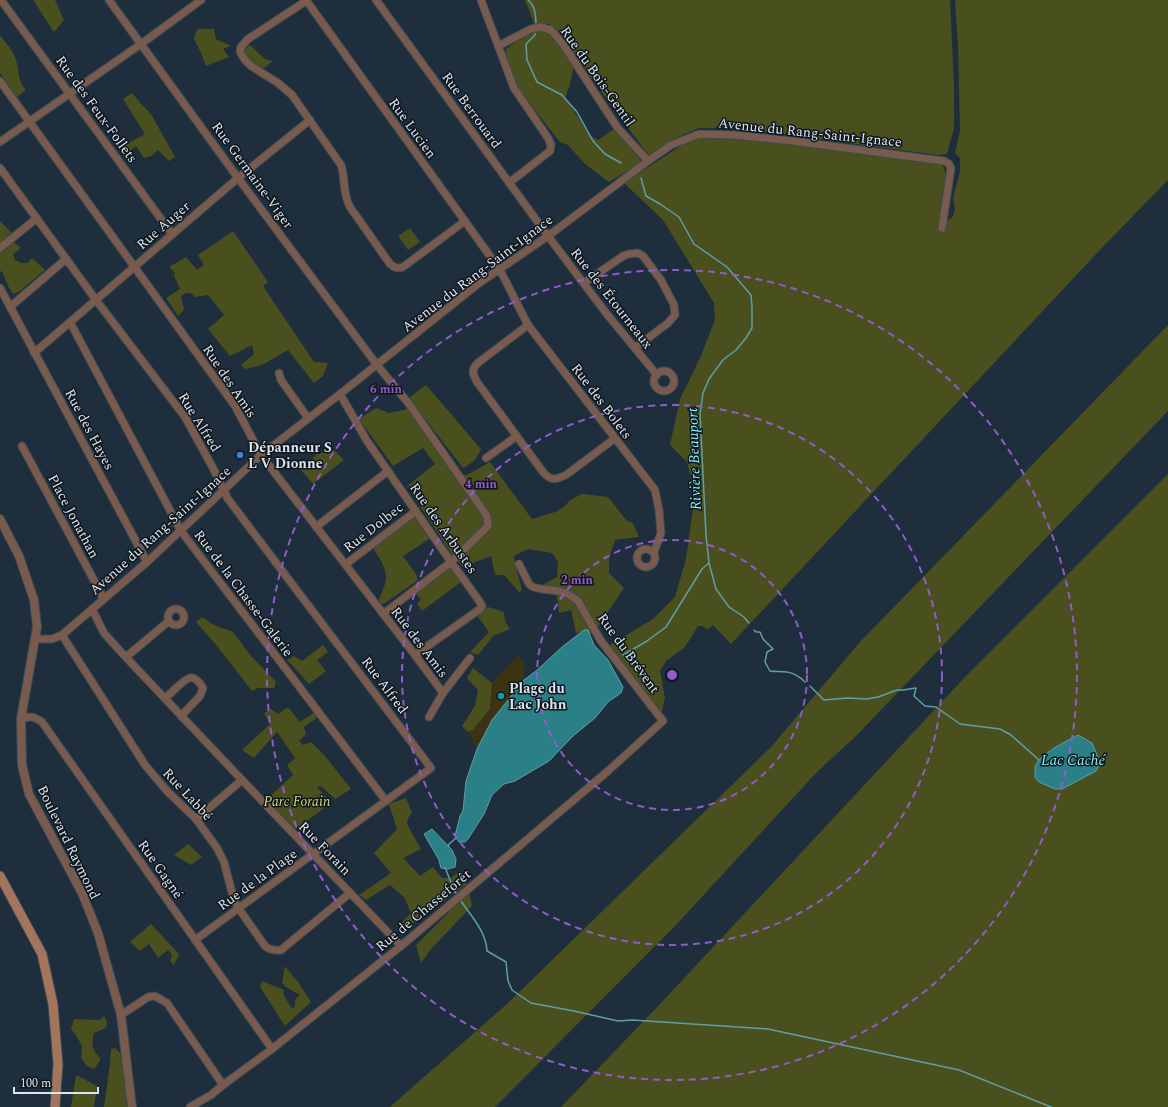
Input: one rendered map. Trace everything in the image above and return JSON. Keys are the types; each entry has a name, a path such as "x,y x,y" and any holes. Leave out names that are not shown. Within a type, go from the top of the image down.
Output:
{"main road":[{"path":"0,876 42,954 55,1019 58,1064 55,1107"}],"street":[{"name":"Rue des Feux-Follets","path":"1,0 172,234"},
{"name":"Rue Germaine-Viger","path":"109,0 238,178 377,365 409,404 487,516 488,526 451,562"},
{"path":"0,142 141,44 201,0"},
{"path":"306,0 248,39 241,47 240,52 251,66 278,83 292,95 310,120 341,166 344,174 344,192 350,207 390,264 395,268 408,264 465,221"},
{"name":"Rue Lucien","path":"306,0 500,270"},
{"name":"Rue Berrouard","path":"376,0 548,236"},
{"path":"481,0 514,88 548,138 551,145 550,151 509,183"},
{"name":"Rue du Bois-Gentil","path":"498,46 531,29 540,27 551,30 563,44 617,127 648,161"},
{"name":"Rue des Amis","path":"0,81 235,406 261,455 346,564 442,693"},
{"name":"Rue Auger","path":"34,353 238,178 310,120"},
{"name":"Avenue du Rang-Saint-Ignace","path":"35,639 52,639 62,635 147,562 261,455 478,284 548,236 671,145 699,134 735,135 793,141 944,161 949,164 951,168 942,228"},
{"name":"Rue Alfred","path":"0,168 96,300 184,417 213,468 228,499 431,768"},
{"path":"0,248 37,218"},
{"name":"Rue des Étourneaux","path":"548,236 606,313 657,375"},
{"path":"584,283 623,256 633,253 638,253 643,256 661,280 674,305 675,315 668,323 635,348"},
{"path":"10,307 66,259"},
{"name":"Rue des Bolets","path":"500,270 528,325 654,490 660,510 660,533 654,552"},
{"name":"Rue des Hayes","path":"0,288 147,562"},
{"name":"Rue de la Chasse-Galerie","path":"70,322 181,531 386,801"},
{"path":"528,325 479,362 473,371 477,382 544,472 548,477 553,479 560,478 614,439"},
{"path":"280,373 281,380 308,418"},
{"name":"Rue des Arbustes","path":"340,394 367,441 482,606 480,609 415,655"},
{"path":"486,458 517,436"},
{"name":"Place Jonathan","path":"22,446 104,599"},
{"path":"316,527 388,471"},
{"name":"Rue Dolbec","path":"346,564 416,511"},
{"name":"Boulevard Raymond","path":"0,519 19,556 34,600 37,627 21,719 22,765 29,794 82,893 98,933 121,1015 132,1107"},
{"path":"383,614 451,562"},
{"name":"Rue du Brévent","path":"519,564 533,587 559,591 568,594 578,601 601,640 663,721"},
{"name":"Rue Forain","path":"92,609 104,633 126,657 401,946"},
{"path":"126,657 169,621"},
{"name":"Rue Labbé","path":"62,635 146,765 167,791 196,819 217,848 224,862 231,891 239,909 265,946 270,950 281,950 350,893"},
{"path":"429,717 442,693 470,658"},
{"path":"165,698 188,678 194,678 199,681 203,688 200,696 181,716"},
{"name":"Rue Gagné","path":"21,719 34,717 42,722 272,1049"},
{"name":"Rue de Chasseforêt","path":"190,1107 211,1095 272,1049 401,946 608,771 663,721"},
{"name":"Rue de la Plage","path":"195,940 431,768"},
{"path":"196,819 242,780"},
{"path":"121,1015 148,997 155,996 167,1003 223,1085"}],"green space":[{"path":"33,0 55,0 64,20 54,32"},
{"path":"525,0 950,0 954,85 954,128 947,154 938,155 737,128 699,128 671,140 651,158 556,30 549,24 535,26"},
{"path":"955,0 1168,0 1168,180 1097,253 731,644 713,625 707,630 703,626 698,626 685,647 666,661 660,671 665,698 661,715 608,646 653,619 675,597 686,559 695,493 687,462 670,445 680,399 700,358 715,320 714,303 663,220 624,183 699,134 735,135 941,162 946,173 946,183 941,211 945,221 952,218 955,210 953,198 960,172 960,158 955,153 960,131 958,45"},
{"path":"542,28 549,32 574,66 565,98 591,136 598,140 617,127 642,162 609,182 585,164 568,145 560,142 521,93 510,69 506,49 529,33"},
{"path":"197,29 214,29 216,39 231,46 223,49 229,57 206,66 194,39"},
{"path":"0,35 14,54 19,78 26,90 17,97 0,73"},
{"path":"250,45 265,59 273,61 264,68 255,66 241,51"},
{"path":"132,93 151,114 175,157 169,161 158,150 151,156 144,158 136,146 128,152 125,145 145,134 123,99"},
{"path":"0,221 12,233 7,236 21,248 13,254 15,260 21,263 28,263 32,258 45,270 20,291 13,294 2,271 0,272"},
{"path":"410,228 420,242 408,250 398,236"},
{"path":"233,231 268,282 263,286 314,362 328,363 323,376 314,383 288,350 262,365 245,369 241,365 254,354 252,345 230,356 208,329 224,315 208,295 195,297 191,293 186,293 181,296 184,310 178,316 166,298 180,289 174,276 175,273 169,267 186,257 197,270 204,265 198,255"},
{"path":"1168,325 1168,411 856,736 816,773 676,925 495,1107 390,1107 509,1002 771,747 860,642"},
{"path":"426,385 481,449 474,460 463,468 409,398"},
{"path":"376,408 389,413 408,409 458,475 467,475 490,462 532,519 555,512 564,507 570,500 582,494 608,497 627,521 633,523 639,537 615,540 609,558 609,573 624,588 593,634 582,632 576,633 571,610 559,613 555,593 542,585 557,577 558,562 552,553 528,549 514,556 522,589 520,593 504,575 495,575 491,556 463,567 453,556 407,486 435,464 423,448 393,466 359,419"},
{"path":"334,450 344,460 313,484 299,468 303,462 308,463 317,454"},
{"path":"1168,474 1168,1107 561,1107 660,1004 965,677"},
{"path":"415,510 434,536 403,556 416,574 418,580 384,604 380,603 379,599 386,577 383,566 372,546"},
{"path":"450,562 465,579 422,611 417,604 421,599 412,591"},
{"path":"488,607 504,612 505,621 510,629 493,636 478,655 470,652 489,632 476,614"},
{"path":"202,617 214,625 233,632 251,656 276,682 274,688 258,688 252,691 196,622"},
{"path":"323,645 328,652 317,660 326,671 309,684 287,660 294,656 302,661"},
{"path":"473,668 492,683 490,709 473,730 468,732 462,726 475,706 478,690 467,678"},
{"name":"Parc Forain","path":"288,707 300,722 318,710 321,715 304,727 306,734 299,741 303,745 311,742 325,756 351,789 335,799 321,786 317,787 331,803 292,832 263,803 293,775 287,765 295,758 277,732 254,758 242,750 270,724 264,713 271,709 278,714"},
{"path":"406,798 412,813 408,818 407,824 421,849 403,858 420,876 433,867 442,878 451,878 457,873 467,884 404,930 399,925 411,913 404,897 390,885 366,900 359,895 391,873 374,853 397,829 389,804"},
{"path":"188,844 202,857 191,865 174,855"},
{"path":"469,892 472,906 431,949 421,963 416,945"},
{"path":"151,924 179,954 174,965 170,961 172,954 168,950 158,958 149,944 140,951 130,942"},
{"path":"285,966 311,1002 285,1026 260,987 262,981 284,990 283,994 292,1009 295,1007 296,999 300,995 282,983"},
{"path":"104,1016 107,1022 106,1028 94,1033 93,1037 94,1050 101,1059 94,1069 87,1066 81,1058 82,1046 71,1029 74,1019 100,1020"},
{"path":"115,1048 124,1057 127,1107 104,1107 111,1049"},
{"path":"76,1075 97,1086 94,1107 71,1107"}],"sand":[{"name":"Plage du Lac John","path":"518,655 524,663 524,680 492,720 477,749 468,732 473,730 490,710 492,683"}],"water":[{"path":"584,630 588,630 594,645 608,660 623,687 621,693 608,702 595,718 573,736 549,761 515,781 504,784 492,795 484,814 468,839 465,842 459,842 455,836 460,816 463,811 466,781 477,749 492,720 524,680"},
{"name":"Lac Caché","path":"1078,735 1092,743 1100,762 1096,771 1062,789 1055,789 1039,782 1035,777 1035,767 1042,757 1054,748"},
{"path":"432,829 452,850 456,859 455,867 448,869 441,868 439,860 424,834"}],"waterway":[{"name":"Rivière Beauport","path":"528,0 534,7 536,23"},
{"name":"Rivière Beauport","path":"535,33 535,35 526,44 527,60 537,82 562,95 577,112 593,141 605,154 621,163"},
{"name":"Rivière Beauport","path":"641,178 646,196 679,217 694,244 727,267 751,295 752,328 736,350 723,360 709,379 703,393 700,414 706,535 709,563 716,589 729,607 744,617 749,623"},
{"path":"623,655 647,641 666,627 702,569 709,563"},
{"name":"Rivière Beauport","path":"754,630 756,632 760,632 763,639 773,649 767,652 765,662 770,671 790,673 805,682"},
{"name":"Rivière Beauport","path":"810,686 824,700 847,698 867,699 878,697 897,690 916,688 914,696 925,706 936,707 960,724 1000,729 1011,735 1039,760"},
{"path":"449,847 448,845 456,838"},
{"path":"445,867 456,893"},
{"path":"461,901 481,930 487,951 506,962 508,981 512,990 531,1003 618,1021 632,1020 768,1029 959,1070 1051,1107"}],"place":[{"name":"Dépanneur S L V Dionne","path":"240,455"},
{"name":"Plage du Lac John","path":"501,696"}]}
